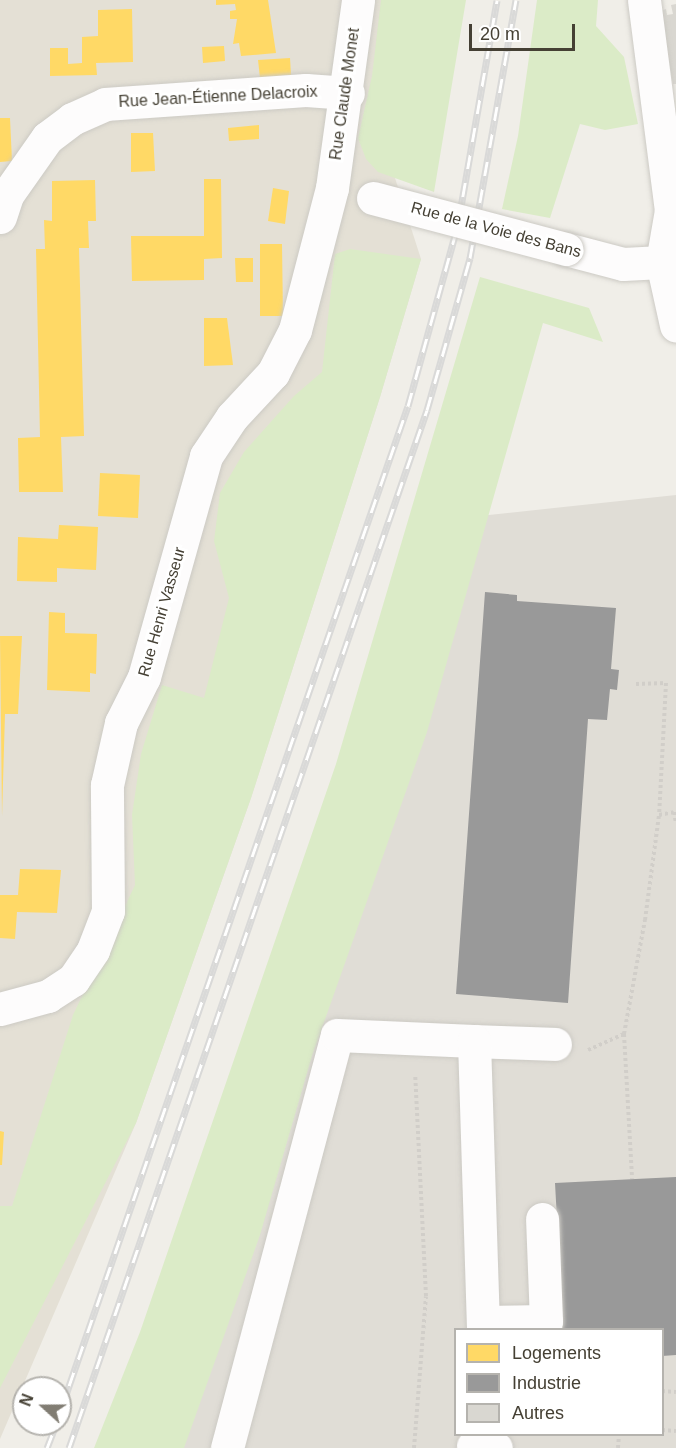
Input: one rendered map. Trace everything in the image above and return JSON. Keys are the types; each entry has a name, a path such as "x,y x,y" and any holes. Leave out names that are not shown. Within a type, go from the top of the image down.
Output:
{"street":[{"name":"Rue Claude Monet","path":"332,188 348,93 358,0"},
{"path":"644,0 671,210 662,262 676,325"},
{"name":"Rue Jean-Étienne Delacroix","path":"0,217 7,195 47,138 72,119 105,104 306,90 348,93"},
{"name":"Rue de la Voie des Bans","path":"332,188 623,264 662,262"},
{"name":"Rue Henri Vasseur","path":"0,1009 48,996 73,980 93,950 108,910 108,785 122,723 144,677 206,456 232,417 273,373 286,353 309,286 332,188"},
{"path":"227,1448 337,1035 555,1044"},
{"path":"474,1041 483,1326 546,1322 542,1219"}],"path":[{"path":"636,684 666,683 659,815"},
{"path":"624,1034 632,1179"}],"shaded area":[{"path":"0,0 427,0 395,178 421,259 380,397 251,798 136,1123 27,1376 12,1376 12,1411 0,1439"},
{"path":"676,495 676,1448 112,1448 451,519"}],"green space":[{"path":"381,0 466,0 434,192 378,172 366,159 358,138 372,76"},
{"path":"537,0 598,0 596,26 624,57 638,124 605,130 580,124 550,218 502,209 518,136"},
{"path":"350,249 421,259 380,397 251,798 136,1123 0,1388 0,1206 12,1206 73,1015 135,885 132,815 141,754 162,685 204,698 229,598 214,541 220,493 244,452 294,396 322,372 335,254"},
{"path":"480,277 589,308 603,342 543,323 427,732 312,1056 260,1235 184,1448 94,1448 140,1332 336,764"}],"building: Logements":[{"path":"216,0 268,0 276,53 241,56 239,43 233,44 237,19 230,19 230,11 236,10 235,4 216,5"},
{"path":"132,9 133,62 96,63 97,75 50,76 50,48 68,48 68,64 82,63 82,37 98,36 98,10"},
{"path":"224,46 225,61 203,63 202,47"},
{"path":"290,58 291,75 260,78 258,60"},
{"path":"0,118 10,118 12,161 0,162"},
{"path":"259,125 259,139 229,141 228,128"},
{"path":"131,133 153,133 155,171 131,172"},
{"path":"204,179 221,179 222,258 204,259 204,280 132,281 131,236 204,236"},
{"path":"95,180 96,221 88,221 89,248 79,248 84,436 61,437 63,492 19,492 18,438 40,437 36,249 45,249 44,220 52,221 52,181"},
{"path":"273,188 289,191 285,224 268,221"},
{"path":"260,244 282,244 283,316 260,316"},
{"path":"235,258 253,258 253,282 236,282"},
{"path":"204,318 227,318 233,365 204,366"},
{"path":"100,473 140,475 138,518 98,516"},
{"path":"59,525 98,527 96,570 57,568 57,582 17,581 18,537 58,539"},
{"path":"49,612 65,613 65,633 97,634 96,674 90,673 90,692 47,690"},
{"path":"0,636 22,636 18,714 5,714 2,817"},
{"path":"20,869 61,870 57,913 17,912 15,939 0,938 0,895 18,895"},
{"path":"0,1131 4,1132 2,1165 0,1165"}],"building: Industrie":[{"path":"485,592 517,595 517,601 616,608 611,669 619,670 617,690 610,689 607,720 588,719 568,1003 456,994"},
{"path":"676,1177 676,1355 664,1356 664,1328 563,1328 555,1183"}],"building: Autres":[{"path":"676,4 676,84 673,84 660,11 666,9 667,15 673,14 671,5"}],"railway":[{"path":"72,1377 408,406 458,224 497,0"},
{"path":"69,1448 427,410 470,258 516,0"},
{"path":"47,1448 52,1436"}]}
